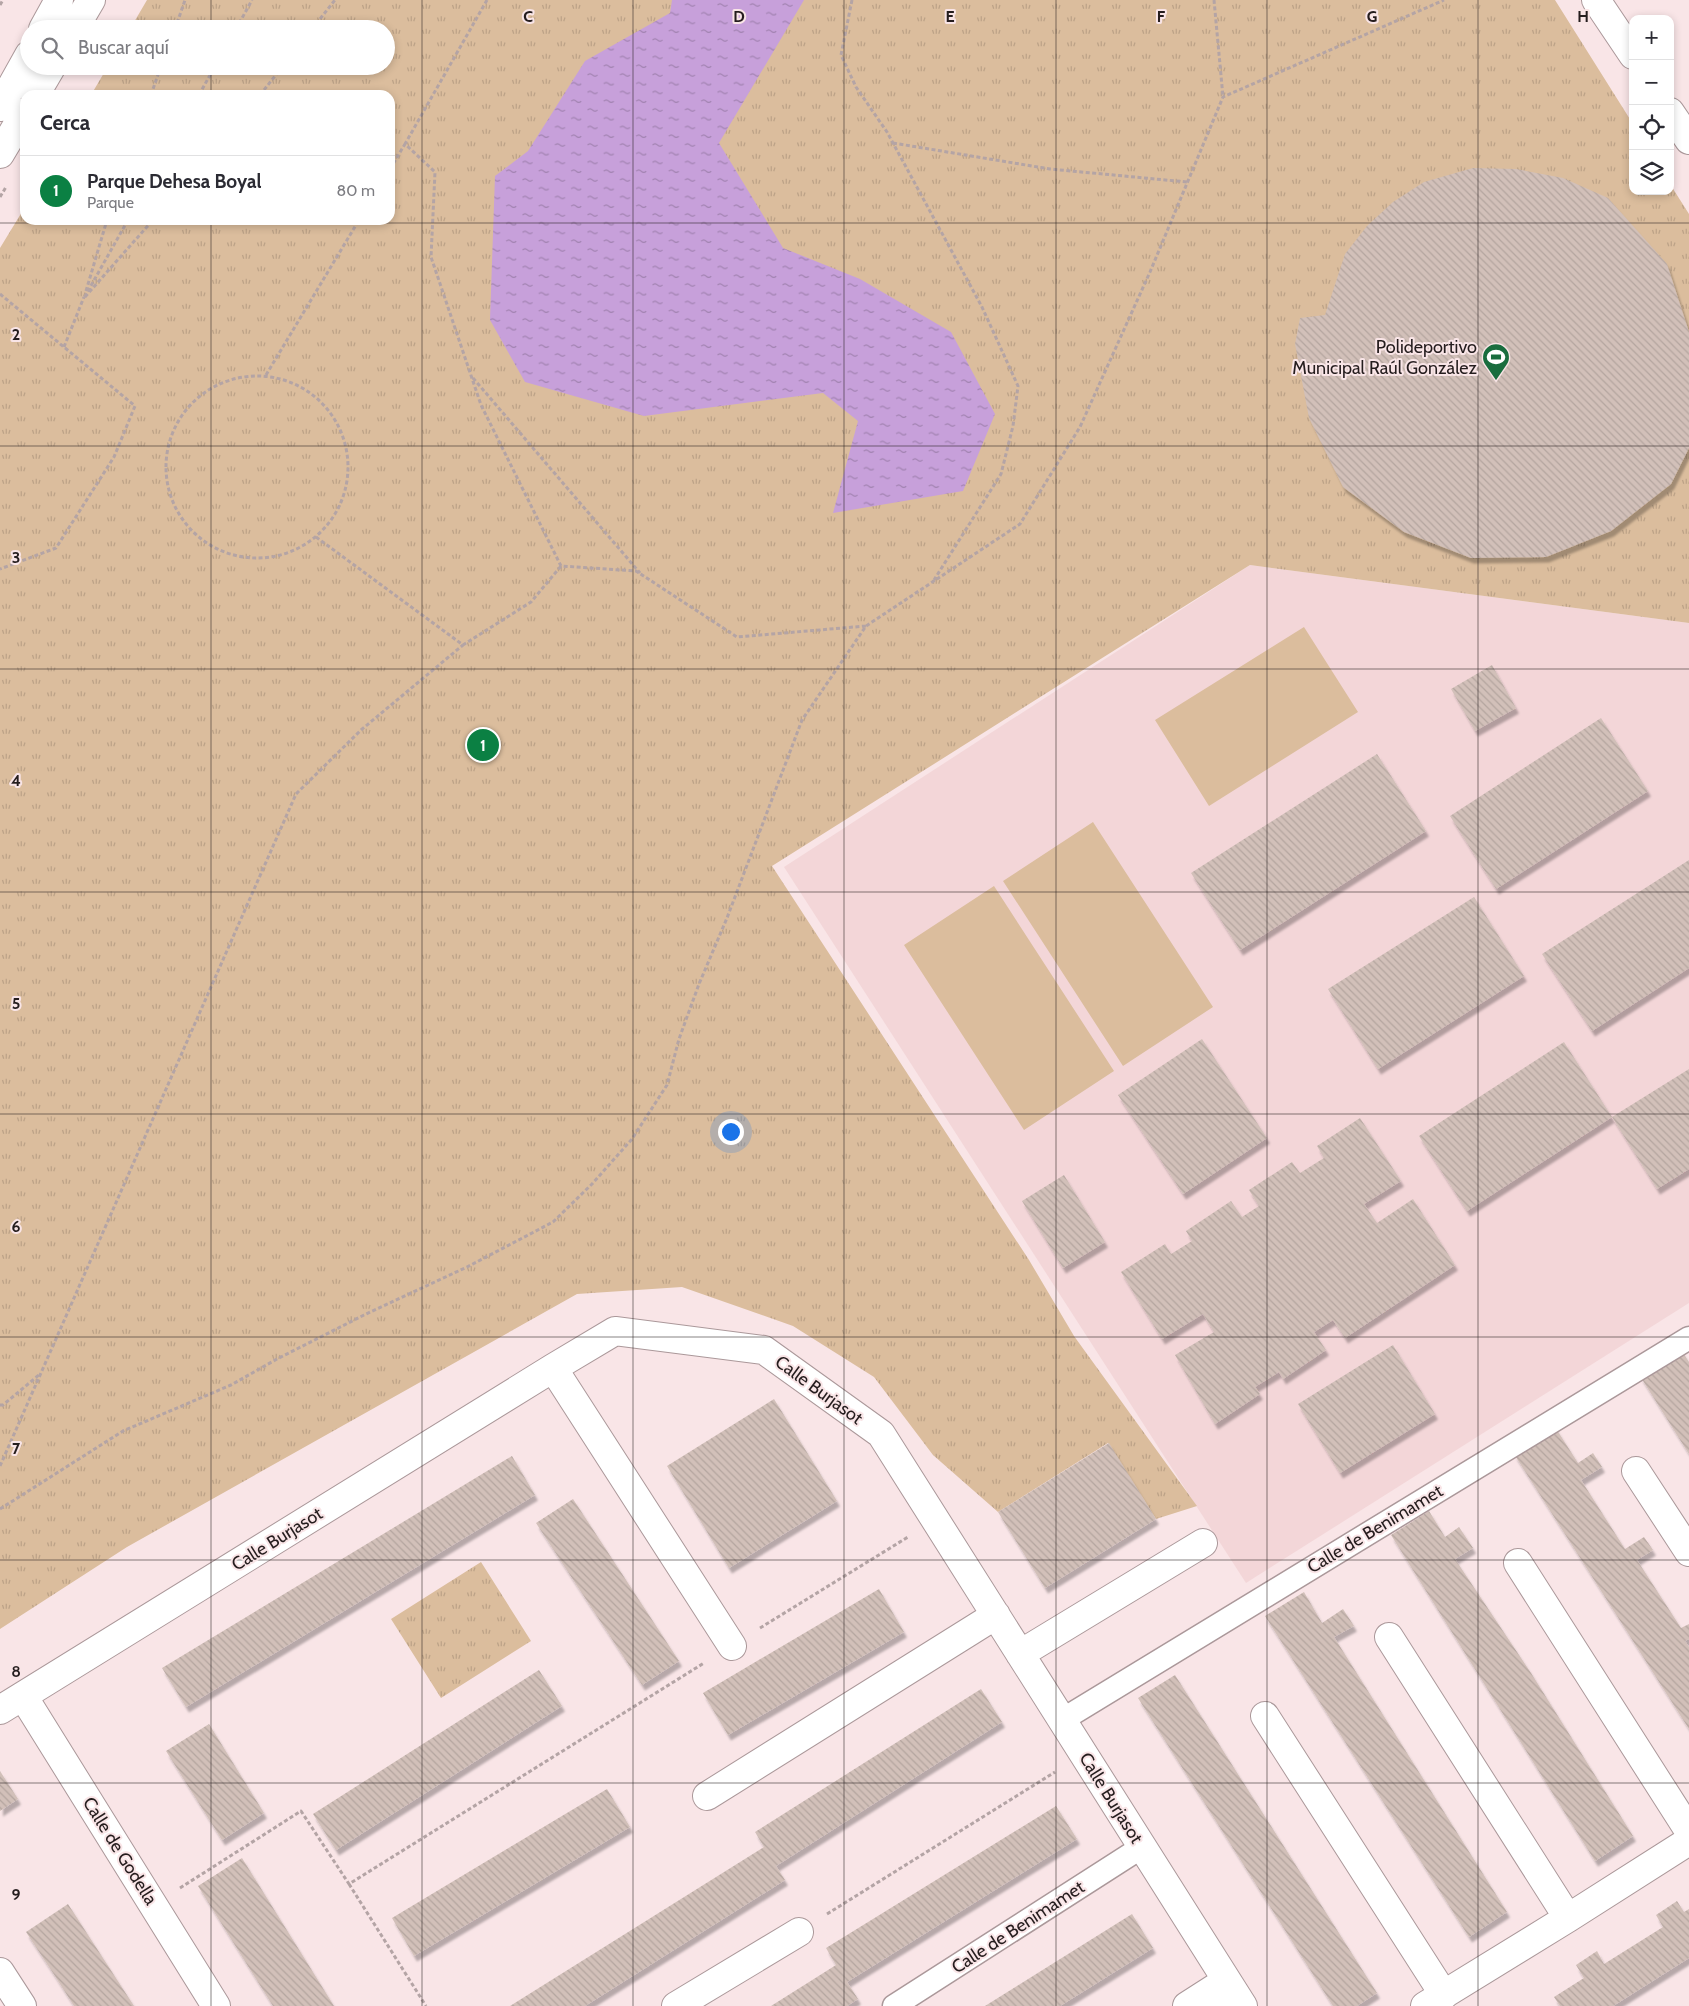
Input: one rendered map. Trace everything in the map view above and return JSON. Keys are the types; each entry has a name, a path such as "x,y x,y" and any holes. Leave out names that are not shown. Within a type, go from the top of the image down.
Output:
{"street":[{"path":"48,20 59,0"},
{"path":"79,20 91,0"},
{"path":"1596,0 1629,50"},
{"path":"0,107 20,71"},
{"path":"38,90 47,75"},
{"path":"1674,118 1689,140"},
{"path":"0,154 20,120"},
{"name":"Calle Burjasot","path":"0,1710 615,1331 764,1350 881,1434 1142,1847 1223,1993"},
{"name":"Calle de Benimamet","path":"1062,1720 1689,1338"},
{"path":"553,1368 732,1646"},
{"path":"1636,1471 1689,1552"},
{"path":"1020,1654 1203,1543"},
{"path":"1518,1563 1689,1831"},
{"path":"707,1796 996,1615"},
{"path":"1389,1636 1568,1918"},
{"name":"Calle de Godella","path":"23,1696 216,2006"},
{"path":"1265,1716 1435,2000 1689,1841"},
{"name":"Calle de Benimamet","path":"894,2006 1142,1847"},
{"path":"676,2006 799,1932"},
{"path":"0,1972 22,2006"},
{"path":"1187,2006 1223,1993 1243,2006"}],"path":[{"path":"0,5 3,0"},
{"path":"178,20 186,0"},
{"path":"241,20 252,0"},
{"path":"319,20 335,0"},
{"path":"395,161 487,0"},
{"path":"852,0 841,55 856,87 893,143 982,307 1018,386 1013,426 1001,474 932,582"},
{"path":"0,1509 123,1431 230,1385 364,1314 467,1267 553,1222 592,1184 632,1139 666,1085 678,1039 727,918 802,720 866,626 1020,524 1080,427 1150,272 1223,98 1214,0"},
{"path":"1223,98 1444,0"},
{"path":"153,90 158,75"},
{"path":"202,90 210,75"},
{"path":"264,90 275,75"},
{"path":"893,143 1050,168 1187,182"},
{"path":"405,144 435,172 432,257 481,405 561,566"},
{"path":"64,347 84,298 106,225"},
{"path":"84,298 125,225"},
{"path":"84,298 149,225"},
{"path":"266,375 356,225"},
{"path":"0,294 135,406 114,457 56,548 0,569"},
{"path":"266,375 296,383 321,400 339,425 348,454 347,485 336,514 316,537 290,553 260,559 231,555 203,542 182,521 168,494 165,464 170,434 185,408 208,388 236,377 266,375"},
{"path":"471,376 644,577"},
{"path":"316,537 463,645"},
{"path":"561,566 636,572 737,637 866,626"},
{"path":"0,1466 296,794 361,730 463,645 531,602 561,566"},
{"path":"0,1405 3,1405 41,1374"},
{"path":"348,1884 936,1520"},
{"path":"799,1932 1084,1755"},
{"path":"179,1888 301,1811 426,2006"}],"shaded area":[{"path":"1250,565 1689,623 1689,1303 1246,1583 784,867"}],"green space":[{"path":"147,0 1555,0 1629,118 1629,195 1674,195 1674,190 1689,214 1689,623 1250,565 772,866 1029,1260 1074,1336 1197,1506 1156,1519 1108,1443 998,1512 933,1455 874,1377 793,1326 682,1287 577,1294 127,1547 0,1629 0,248 20,215 20,225 395,225 395,90 94,90 103,75 395,75 395,20 135,20"},
{"path":"1304,627 1358,712 1209,806 1155,720"},
{"path":"1093,822 1213,1007 1123,1066 1003,881"},
{"path":"994,886 1114,1071 1024,1130 904,945"},
{"path":"481,1562 531,1641 441,1698 391,1619"}],"water":[{"path":"672,0 804,0 719,143 783,248 860,279 951,332 995,414 963,491 833,513 858,421 823,393 644,416 525,382 490,320 495,176 528,151 585,61 670,13"}],"building":[{"name":"Polideportivo Municipal Raúl González","path":"1473,168 1516,169 1563,178 1608,198 1667,264 1689,332 1689,448 1671,484 1611,531 1546,557 1471,558 1404,532 1343,487 1309,418 1295,344 1300,318 1325,315 1345,254 1367,226 1393,202 1424,182"},
{"path":"1492,665 1516,708 1475,731 1451,689"},
{"path":"1601,718 1648,791 1496,889 1450,816"},
{"path":"1377,754 1426,831 1240,950 1191,873"},
{"path":"1689,860 1689,968 1592,1031 1542,954"},
{"path":"1474,897 1524,976 1378,1069 1328,989"},
{"path":"1202,1039 1267,1138 1183,1194 1118,1095"},
{"path":"1564,1042 1612,1117 1467,1211 1419,1136"},
{"path":"1689,1069 1689,1169 1657,1189 1612,1117"},
{"path":"1360,1118 1401,1181 1364,1204 1377,1223 1413,1199 1455,1265 1345,1338 1333,1320 1314,1332 1326,1350 1283,1379 1279,1372 1255,1387 1260,1394 1215,1424 1175,1355 1214,1332 1203,1314 1162,1339 1121,1272 1165,1244 1171,1254 1192,1241 1186,1231 1231,1201 1242,1217 1259,1206 1249,1190 1292,1162 1300,1173 1324,1158 1317,1146"},
{"path":"1064,1175 1105,1242 1063,1268 1022,1201"},
{"path":"1393,1345 1435,1414 1340,1473 1298,1404"},
{"path":"1681,1350 1689,1362 1689,1454 1640,1376"},
{"path":"774,1399 837,1501 729,1568 667,1466"},
{"path":"1555,1427 1578,1463 1593,1453 1602,1467 1581,1480 1625,1549 1644,1537 1653,1550 1637,1560 1681,1628 1689,1624 1689,1639 1685,1641 1689,1647 1689,1729 1514,1454"},
{"path":"1109,1443 1156,1519 1045,1588 998,1512"},
{"path":"512,1456 535,1495 186,1707 162,1668"},
{"path":"573,1499 679,1661 642,1685 536,1523"},
{"path":"1429,1511 1445,1537 1459,1527 1473,1548 1455,1559 1531,1673 1633,1836 1595,1861 1391,1535"},
{"path":"879,1589 904,1632 728,1735 703,1693"},
{"path":"1304,1592 1322,1623 1343,1609 1354,1626 1334,1637 1507,1912 1469,1937 1265,1616"},
{"path":"539,1670 562,1706 336,1850 313,1814"},
{"path":"1175,1675 1377,1993 1357,2006 1333,2006 1138,1698"},
{"path":"981,1689 1002,1722 776,1866 785,1880 585,2006 510,2006 764,1847 755,1832"},
{"path":"209,1724 264,1813 222,1840 166,1751"},
{"path":"0,1771 18,1799 0,1811"},
{"path":"607,1789 630,1827 414,1956 392,1918"},
{"path":"1056,1806 1077,1839 847,1982 858,1999 847,2006 771,2006 836,1965 826,1948"},
{"path":"242,1858 334,2006 273,2006 198,1886"},
{"path":"1677,1901 1684,1912 1689,1909 1689,1958 1613,2006 1560,2006 1554,1997 1584,1978 1576,1965 1597,1951 1604,1964 1663,1927 1656,1915"},
{"path":"68,1904 134,2006 74,2006 26,1932"},
{"path":"1132,1914 1153,1948 1060,2006 985,2006"}],"place":[{"name":"Polideportivo Municipal Raúl González","path":"1496,381"},
{"name":"Parque Dehesa Boyal","path":"483,745"}]}
